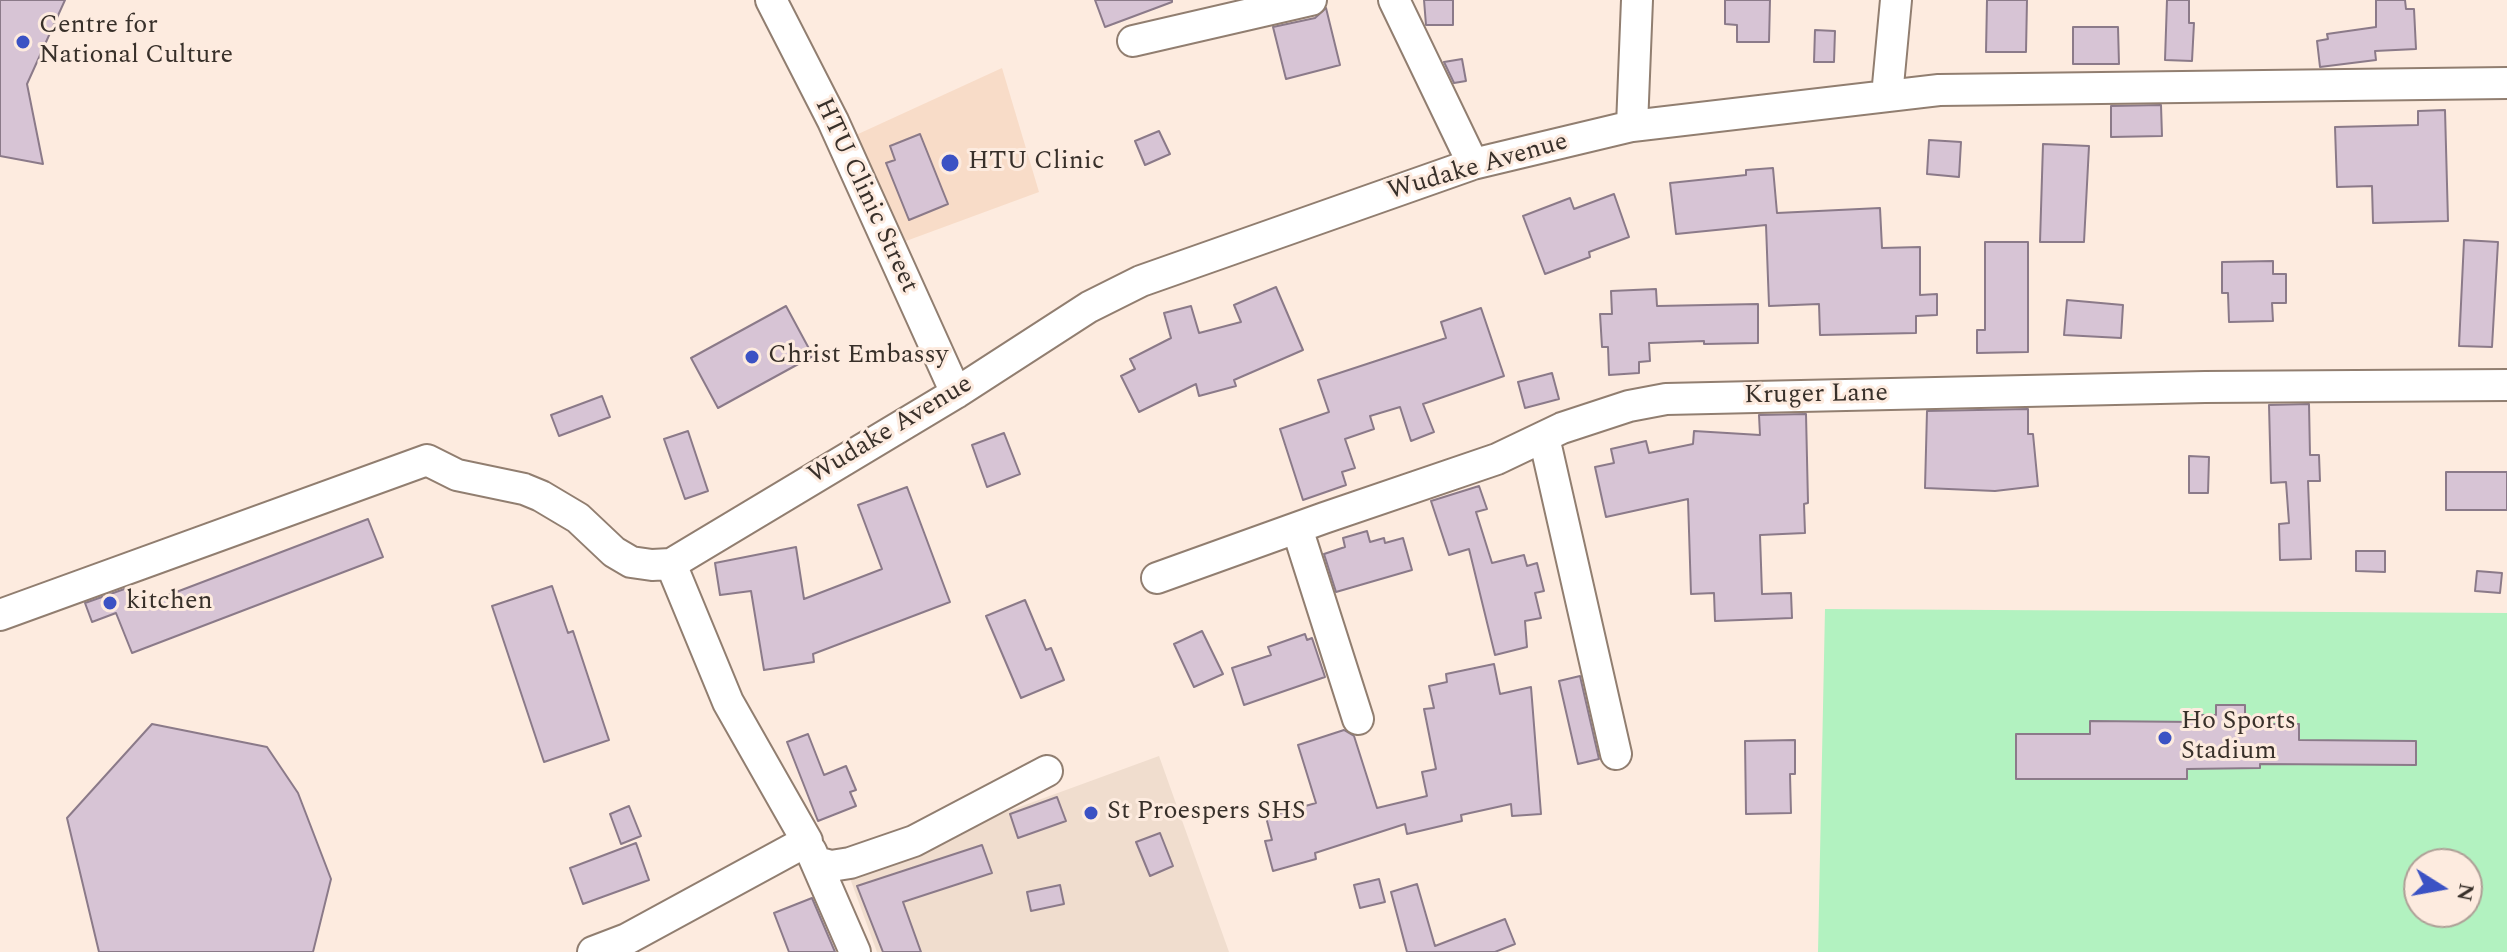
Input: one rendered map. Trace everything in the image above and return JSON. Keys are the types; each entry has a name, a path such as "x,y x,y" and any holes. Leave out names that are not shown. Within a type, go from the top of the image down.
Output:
{"street":[{"name":"HTU Clinic Street","path":"771,0 833,121 956,393"},
{"path":"1133,41 1311,0"},
{"path":"1394,0 1473,164"},
{"path":"1632,126 1637,0"},
{"path":"1887,96 1896,0"},
{"name":"Wudake Avenue","path":"671,564 956,393 1089,307 1141,281 1473,164 1632,126 1939,90 2507,83"},
{"name":"Kruger Lane","path":"1157,578 1497,459 1562,428 1629,406 1666,399 2205,387 2507,385"},
{"path":"1544,437 1616,754"},
{"path":"0,615 427,460 457,475 541,496 578,518 614,552 631,562 671,564 728,702 811,851 855,952"},
{"path":"1297,528 1358,719"},
{"path":"811,851 831,866 850,863 914,841 1047,771"},
{"path":"593,952 629,945 811,851"}],"shaded area":[{"name":"HTU Clinic","path":"1002,68 1039,192 906,241 856,135"},
{"name":"St Proespers SHS","path":"1159,756 1229,952 877,952 847,870"}],"green space":[{"name":"Ho Sports Stadium","path":"1825,609 2507,613 2507,952 1818,952"}],"building":[{"name":"Centre for National Culture","path":"0,0 65,0 27,84 43,164 0,156"},
{"path":"1095,0 1172,0 1172,2 1105,27"},
{"path":"1424,0 1453,0 1453,25 1426,25"},
{"path":"1725,0 1770,0 1769,42 1737,42 1737,25 1725,24"},
{"path":"1987,0 2027,0 2026,52 1986,52"},
{"path":"2167,0 2189,0 2189,23 2194,23 2192,61 2165,60"},
{"path":"2376,0 2405,0 2406,9 2414,9 2416,49 2375,51 2376,60 2320,67 2317,41 2328,39 2327,34 2376,27"},
{"path":"1326,8 1340,65 1286,79 1273,27 1315,18"},
{"path":"2073,27 2118,27 2119,64 2073,64"},
{"path":"1815,30 1835,31 1834,62 1814,62"},
{"path":"1462,59 1466,81 1454,83 1444,62"},
{"path":"2161,105 2162,136 2111,137 2111,106"},
{"path":"2445,110 2448,221 2373,223 2372,186 2337,187 2335,127 2418,125 2418,111"},
{"path":"1159,131 1170,154 1145,165 1135,141"},
{"path":"920,134 948,204 909,220 886,163 895,160 890,146"},
{"path":"1929,140 1961,142 1959,177 1927,174"},
{"path":"2043,144 2089,146 2084,242 2040,242"},
{"path":"1773,168 1777,213 1880,208 1882,248 1920,247 1920,295 1937,294 1937,315 1916,316 1916,333 1820,335 1819,304 1769,306 1766,225 1676,234 1670,183 1746,175 1746,170"},
{"path":"1614,194 1629,237 1589,252 1590,257 1545,274 1523,216 1570,198 1574,209"},
{"path":"2464,240 2498,242 2492,347 2459,346"},
{"path":"1985,242 2028,242 2028,352 1977,353 1977,330 1985,330"},
{"path":"2273,261 2273,274 2286,274 2286,303 2272,303 2273,321 2229,322 2228,293 2222,293 2222,262"},
{"path":"1276,287 1303,350 1234,380 1236,386 1199,396 1196,384 1139,412 1121,376 1135,369 1130,359 1171,338 1164,313 1191,306 1199,333 1241,322 1234,305"},
{"path":"1656,289 1657,306 1758,304 1758,343 1649,343 1650,361 1639,362 1639,373 1609,375 1608,347 1602,347 1600,314 1612,314 1611,291"},
{"path":"2067,300 2123,305 2121,338 2064,335"},
{"name":"Christ Embassy","path":"786,306 813,356 718,408 691,358"},
{"path":"1481,308 1504,376 1423,404 1434,432 1411,441 1400,407 1370,416 1374,429 1345,439 1355,468 1342,472 1346,485 1303,500 1280,429 1329,412 1318,380 1446,338 1441,322"},
{"path":"1552,373 1559,399 1525,408 1518,382"},
{"path":"602,396 610,417 559,436 551,415"},
{"path":"2309,404 2310,455 2319,455 2320,481 2308,481 2311,559 2280,560 2279,524 2289,523 2286,482 2271,483 2269,405"},
{"path":"2028,409 2028,434 2033,434 2038,486 1995,491 1925,488 1927,411"},
{"path":"1806,414 1808,503 1804,504 1805,533 1760,535 1762,594 1791,593 1792,618 1715,621 1714,593 1691,594 1688,499 1606,517 1595,467 1614,463 1611,449 1646,441 1649,453 1693,444 1694,431 1760,435 1759,415"},
{"path":"688,431 708,491 685,499 664,439"},
{"path":"1004,433 1020,474 987,487 972,445"},
{"path":"2189,456 2209,457 2208,493 2189,493"},
{"path":"2446,472 2507,472 2507,510 2446,510"},
{"path":"1479,486 1487,509 1476,512 1492,563 1524,555 1527,566 1537,563 1544,591 1535,593 1541,618 1525,621 1527,647 1495,655 1469,549 1449,555 1431,501"},
{"path":"907,487 950,602 813,654 814,662 764,670 751,591 720,595 715,563 796,547 804,599 882,569 858,505"},
{"path":"368,519 383,557 132,653 116,613 92,622 85,603 130,587 137,607"},
{"path":"1367,531 1370,542 1384,538 1385,543 1403,538 1412,570 1336,592 1324,554 1345,547 1343,538"},
{"path":"2356,551 2385,551 2385,572 2356,571"},
{"path":"2477,571 2502,573 2500,593 2475,591"},
{"path":"552,586 568,633 573,631 609,740 544,762 492,606"},
{"path":"1025,600 1046,650 1051,648 1064,680 1021,698 986,616"},
{"path":"1202,631 1223,674 1194,687 1174,644"},
{"path":"1305,634 1307,640 1312,638 1325,677 1244,705 1232,668 1271,655 1268,647"},
{"path":"1494,664 1500,694 1531,687 1541,814 1512,816 1511,804 1461,815 1462,821 1407,834 1405,824 1315,853 1316,859 1273,871 1265,841 1272,840 1266,817 1316,803 1298,745 1344,730 1354,736 1377,808 1427,796 1422,772 1436,769 1424,709 1434,708 1429,686 1447,682 1446,674"},
{"path":"1580,676 1599,759 1578,764 1559,681"},
{"path":"2216,705 2245,705 2245,717 2263,717 2263,724 2299,724 2299,740 2416,741 2416,765 2260,764 2260,768 2187,769 2187,779 2016,779 2016,734 2090,734 2090,721 2196,722 2196,715 2216,715"},
{"path":"152,724 267,747 298,793 331,879 313,952 99,952 67,818"},
{"path":"808,734 824,775 846,766 856,790 850,792 856,806 818,821 787,742"},
{"path":"1795,740 1795,774 1790,774 1791,813 1746,814 1745,741"},
{"path":"1057,797 1066,821 1018,838 1010,814"},
{"path":"629,806 641,836 621,844 610,814"},
{"path":"1160,833 1173,866 1150,876 1136,842"},
{"path":"636,843 649,880 583,904 570,868"},
{"path":"982,845 992,873 903,902 921,952 883,952 857,886"},
{"path":"1379,879 1385,902 1360,908 1354,885"},
{"path":"1417,884 1435,946 1505,919 1515,944 1495,952 1407,952 1391,892"},
{"path":"1060,885 1064,904 1031,911 1027,892"},
{"path":"812,898 835,952 789,952 774,913"}],"place":[{"name":"Centre for National Culture","path":"23,42"},
{"name":"HTU Clinic","path":"950,163"},
{"name":"Christ Embassy","path":"752,357"},
{"name":"kitchen","path":"110,603"},
{"name":"Ho Sports Stadium","path":"2165,738"},
{"name":"St Proespers SHS","path":"1091,813"}]}
